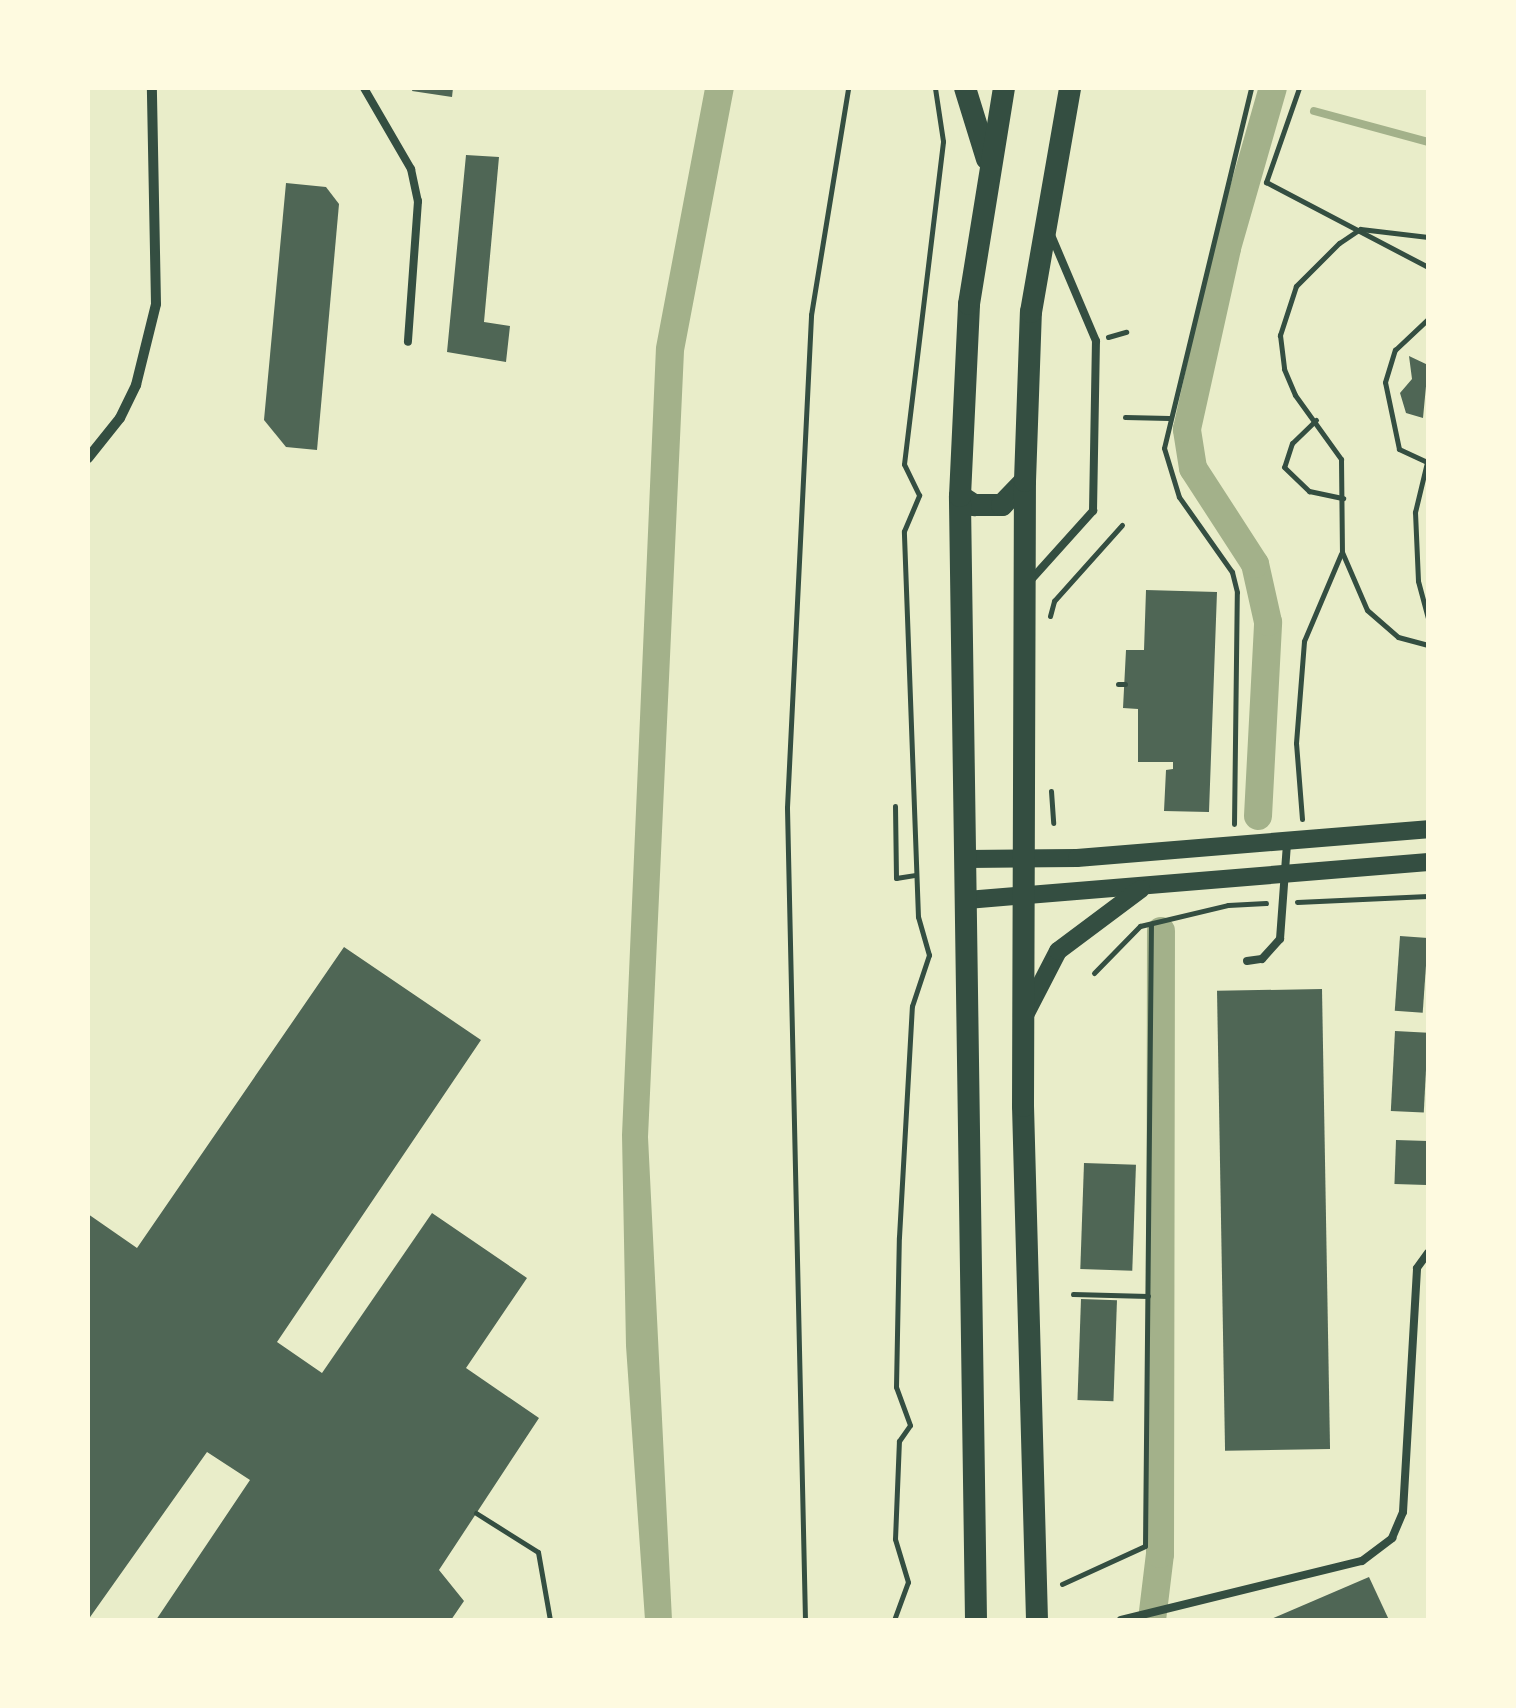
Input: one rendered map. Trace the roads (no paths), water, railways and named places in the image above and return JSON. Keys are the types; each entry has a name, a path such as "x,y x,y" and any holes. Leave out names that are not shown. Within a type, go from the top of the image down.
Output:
{"highway":[{"path":"966,88 988,162"},
{"path":"976,1620 960,496 970,304 988,162 1004,88"},
{"path":"1037,1620 1023,1020 1025,481 1031,312 1044,217 1070,88"},
{"path":"960,496 974,505 1002,505 1025,481"}],"street":[{"path":"88,458 120,418 136,385 156,304 152,88"},
{"path":"967,859 1209,849 1428,829"},
{"path":"967,900 1428,862"},
{"path":"1023,1020 1058,951 1141,888"}],"lane":[{"path":"364,88 411,169 418,201 408,342"},
{"path":"1025,587 1093,511 1096,342 1044,217"},
{"path":"1247,961 1262,959 1278,942 1286,843"},
{"path":"1121,1620 1362,1561 1392,1538 1403,1512 1416,1268 1428,1253"}],"waterway":[{"path":"1258,816 1268,622 1255,564 1193,468 1187,429 1227,248 1273,88"},
{"path":"1314,111 1428,142"},
{"path":"1152,1620 1160,1554 1161,931"}]}
